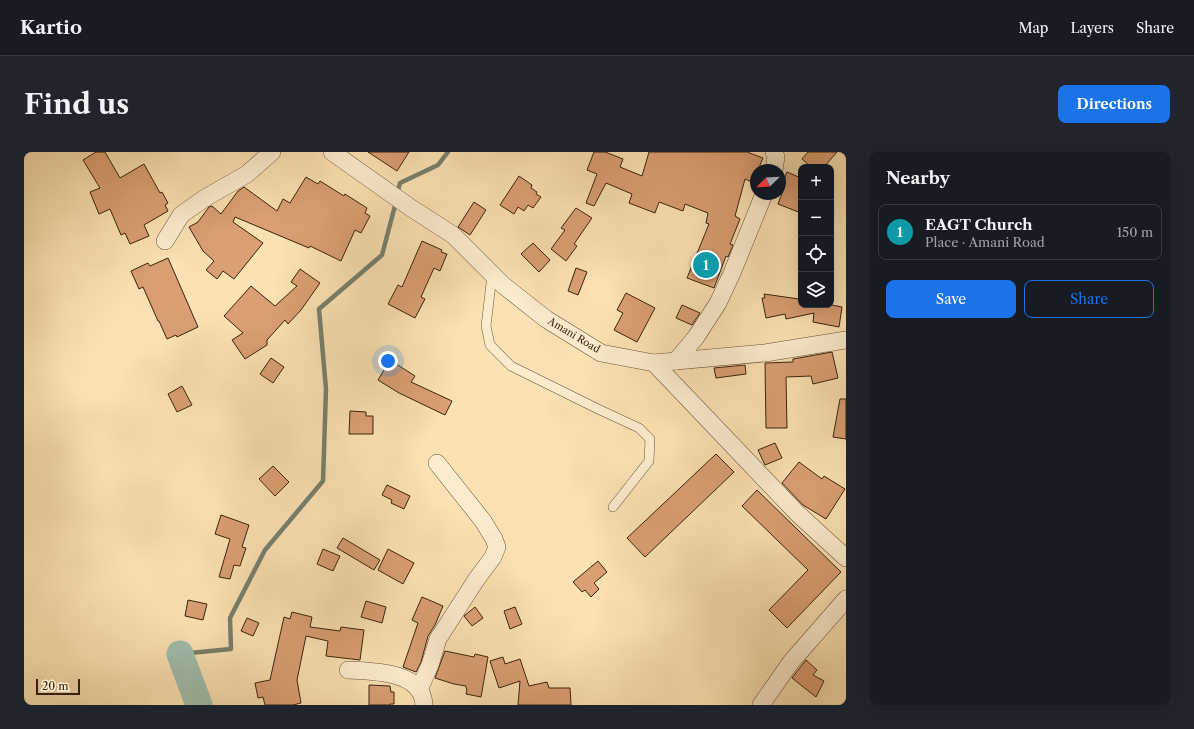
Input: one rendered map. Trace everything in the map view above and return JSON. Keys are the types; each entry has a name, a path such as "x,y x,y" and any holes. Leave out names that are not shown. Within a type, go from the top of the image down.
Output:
{"street":[{"path":"165,241 181,215 205,198 247,174 272,152"},
{"name":"Amani Road","path":"332,152 410,208 453,235 503,286 546,319 601,353 654,363 765,353 846,340"},
{"path":"774,152 776,158 775,164"},
{"path":"676,361 696,338 718,303 732,273 762,200"},
{"path":"654,363 797,513 846,558"},
{"path":"421,698 438,639 476,580 493,557 497,547 483,521 437,464"},
{"path":"757,704 791,662 846,599"},
{"path":"348,670 375,671 396,675 411,682 421,698"}],"lane":[{"path":"492,275 486,326 490,345 512,366 639,428 650,439 649,461 613,507"}],"building":[{"path":"96,152 105,152 120,178 144,164 160,193 162,192 168,203 165,205 168,211 144,225 149,236 130,244 125,233 121,235 110,209 99,214 90,192 100,188 83,160"},
{"path":"368,152 409,152 397,171"},
{"path":"594,152 605,152 623,159 620,167 642,176 649,152 747,152 763,158 760,164 750,164 750,181 745,179 735,216 740,219 730,244 733,245 728,257 726,256 714,288 687,278 709,224 706,223 708,213 685,204 683,211 659,202 655,213 629,203 632,194 606,183 594,206 586,203 597,174 587,170"},
{"path":"808,152 837,152 827,164 808,164 802,159"},
{"path":"787,172 798,177 798,212 778,204 780,200 786,200"},
{"path":"519,176 532,185 531,188 541,197 533,208 528,205 524,211 518,207 514,214 500,205"},
{"path":"306,177 318,184 320,181 367,208 365,213 370,216 361,233 355,230 341,261 310,246 309,248 235,217 233,222 263,243 234,279 223,271 217,279 206,270 214,261 203,251 189,227 198,222 209,207 212,206 221,214 238,191 244,187 277,211 283,199 290,203"},
{"path":"474,202 486,210 470,235 458,227"},
{"path":"576,208 592,218 574,244 577,246 566,261 551,249 565,230 561,228"},
{"path":"422,241 442,250 441,252 447,254 440,271 434,268 421,297 425,299 415,318 388,304 398,285 402,287"},
{"path":"533,243 550,260 539,272 521,254"},
{"path":"168,258 198,327 177,337 176,335 167,339 143,287 139,289 131,271 148,263 150,266"},
{"path":"576,268 587,272 578,295 568,291"},
{"path":"300,269 320,283 301,310 288,324 285,320 267,340 267,345 245,359 232,340 243,333 224,316 251,286 275,306 297,286 291,282"},
{"path":"626,293 655,308 637,342 614,330 623,313 617,310"},
{"path":"764,294 798,299 798,308 834,308 834,305 842,307 839,327 813,322 814,313 786,319 785,314 766,318 762,298 765,298"},
{"path":"682,305 700,313 692,325 676,318"},
{"path":"832,352 838,378 813,384 811,376 786,377 787,428 766,428 765,363 793,362 793,359"},
{"path":"271,358 284,367 273,383 260,374"},
{"path":"390,360 415,376 411,382 452,401 445,415 399,393 378,380"},
{"path":"745,365 746,374 716,378 714,368"},
{"path":"182,386 192,405 177,412 168,394"},
{"path":"840,399 846,399 846,439 833,437"},
{"path":"350,411 366,412 366,416 373,416 373,434 349,434"},
{"path":"775,443 782,458 765,465 758,450"},
{"path":"716,454 734,472 645,557 627,538"},
{"path":"799,462 822,479 824,476 845,489 826,519 803,505 782,483"},
{"path":"273,466 289,482 275,496 259,479"},
{"path":"387,485 410,496 404,509 391,503 392,500 382,495"},
{"path":"757,490 841,572 787,628 769,610 808,570 742,506"},
{"path":"221,515 249,525 242,547 246,548 240,566 234,565 230,579 219,577 230,539 215,534"},
{"path":"343,538 380,560 374,570 337,548"},
{"path":"323,549 340,556 333,571 317,564"},
{"path":"388,549 414,563 403,584 378,570"},
{"path":"598,561 607,572 594,583 599,589 591,597 585,590 582,592 573,582"},
{"path":"422,597 443,606 435,625 428,636 421,662 416,672 403,667 418,623 412,620"},
{"path":"188,600 207,604 203,620 185,616"},
{"path":"366,601 386,607 382,623 361,617"},
{"path":"475,607 483,618 472,626 464,616"},
{"path":"515,607 522,624 510,629 504,611"},
{"path":"292,612 312,617 310,627 340,631 341,627 364,630 360,660 326,656 328,641 306,636 297,680 301,703 293,705 265,705 263,697 258,698 255,683 270,680 284,617 290,619"},
{"path":"247,618 259,623 253,636 241,631"},
{"path":"445,651 474,657 475,654 488,657 481,697 466,694 466,686 435,678"},
{"path":"503,657 505,664 520,659 529,686 547,682 549,688 570,688 571,705 518,705 520,681 499,688 490,661"},
{"path":"806,660 817,670 813,675 824,681 816,697 792,678"},
{"path":"369,685 390,686 391,692 394,692 394,704 369,705"}],"waterway":[{"path":"397,194 400,183 438,165 448,152"},
{"path":"180,654 231,649 230,618 265,550 323,481 326,389 319,309 382,255 396,202"},
{"path":"180,654 199,705"}],"place":[{"name":"EAGT Church","path":"706,265"}]}
